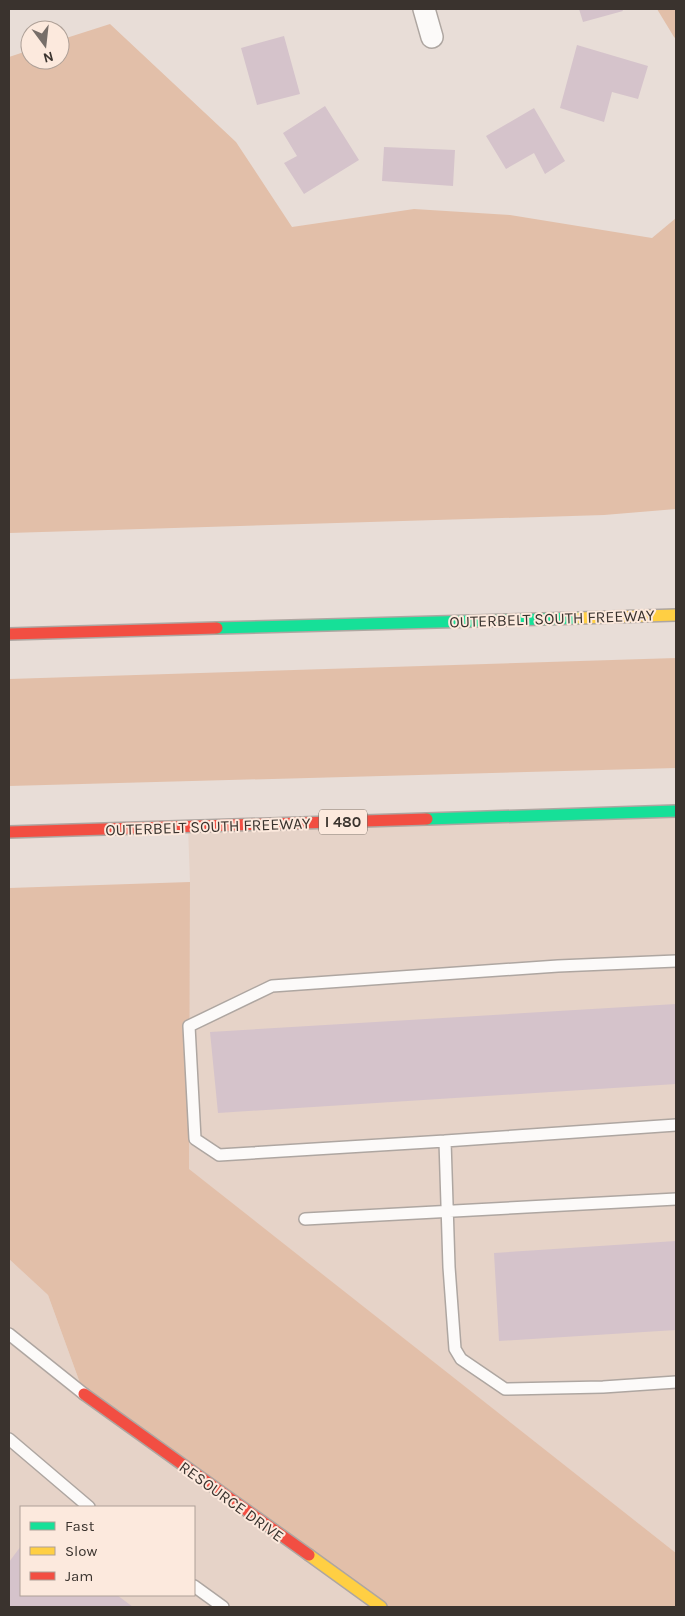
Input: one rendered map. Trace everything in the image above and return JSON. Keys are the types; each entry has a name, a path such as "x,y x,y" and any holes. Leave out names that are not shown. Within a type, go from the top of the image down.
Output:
{"main road":[{"name":"OUTERBELT SOUTH FREEWAY","path":"9,634 676,615"},
{"name":"OUTERBELT SOUTH FREEWAY","path":"9,832 676,811"},
{"name":"RESOURCE DRIVE","path":"84,1394 380,1607"}],"street":[{"path":"424,9 432,38"}],"lane":[{"path":"676,961 558,966 272,986 189,1026 195,1139 219,1155 445,1142 676,1125"},
{"path":"445,1142 455,1348 462,1359 504,1389 603,1387 676,1382"},
{"path":"305,1219 676,1199"},
{"path":"9,1334 84,1394"},
{"path":"9,1439 88,1506"},
{"path":"195,1587 223,1607"}],"shaded area":[{"path":"657,9 676,9 676,39 674,37"},
{"path":"110,24 236,142 292,227 414,209 510,215 652,238 676,218 676,509 604,515 9,533 9,57 20,53 20,70 70,70 70,37"},
{"path":"676,658 676,768 9,786 9,679"},
{"path":"676,811 676,1553 188,1169 190,882 188,827"},
{"path":"190,882 189,1169 676,1553 676,1607 381,1607 84,1394 48,1295 9,1259 9,888"},
{"path":"9,1259 48,1295 84,1394 381,1607 9,1607"}],"building":[{"path":"579,9 622,9 623,11 583,22"},
{"path":"284,36 300,94 257,105 241,48"},
{"path":"577,45 648,66 638,99 612,92 604,122 560,108"},
{"path":"325,106 359,160 304,194 284,163 297,156 283,133"},
{"path":"534,108 565,161 545,174 534,153 506,169 486,136"},
{"path":"384,147 455,150 453,186 382,181"},
{"path":"676,1004 676,1084 218,1113 210,1032"},
{"path":"676,1241 676,1330 499,1341 494,1253"},
{"path":"20,1547 20,1596 118,1596 133,1607 9,1607 9,1562"}],"traffic: fast":[{"path":"217,628 579,618"},
{"path":"427,819 676,811"}],"traffic: slow":[{"path":"579,618 676,615"},
{"path":"309,1555 381,1607"}],"traffic: jam":[{"path":"9,634 217,628"},
{"path":"9,832 427,819"},
{"path":"84,1394 309,1555"}]}
